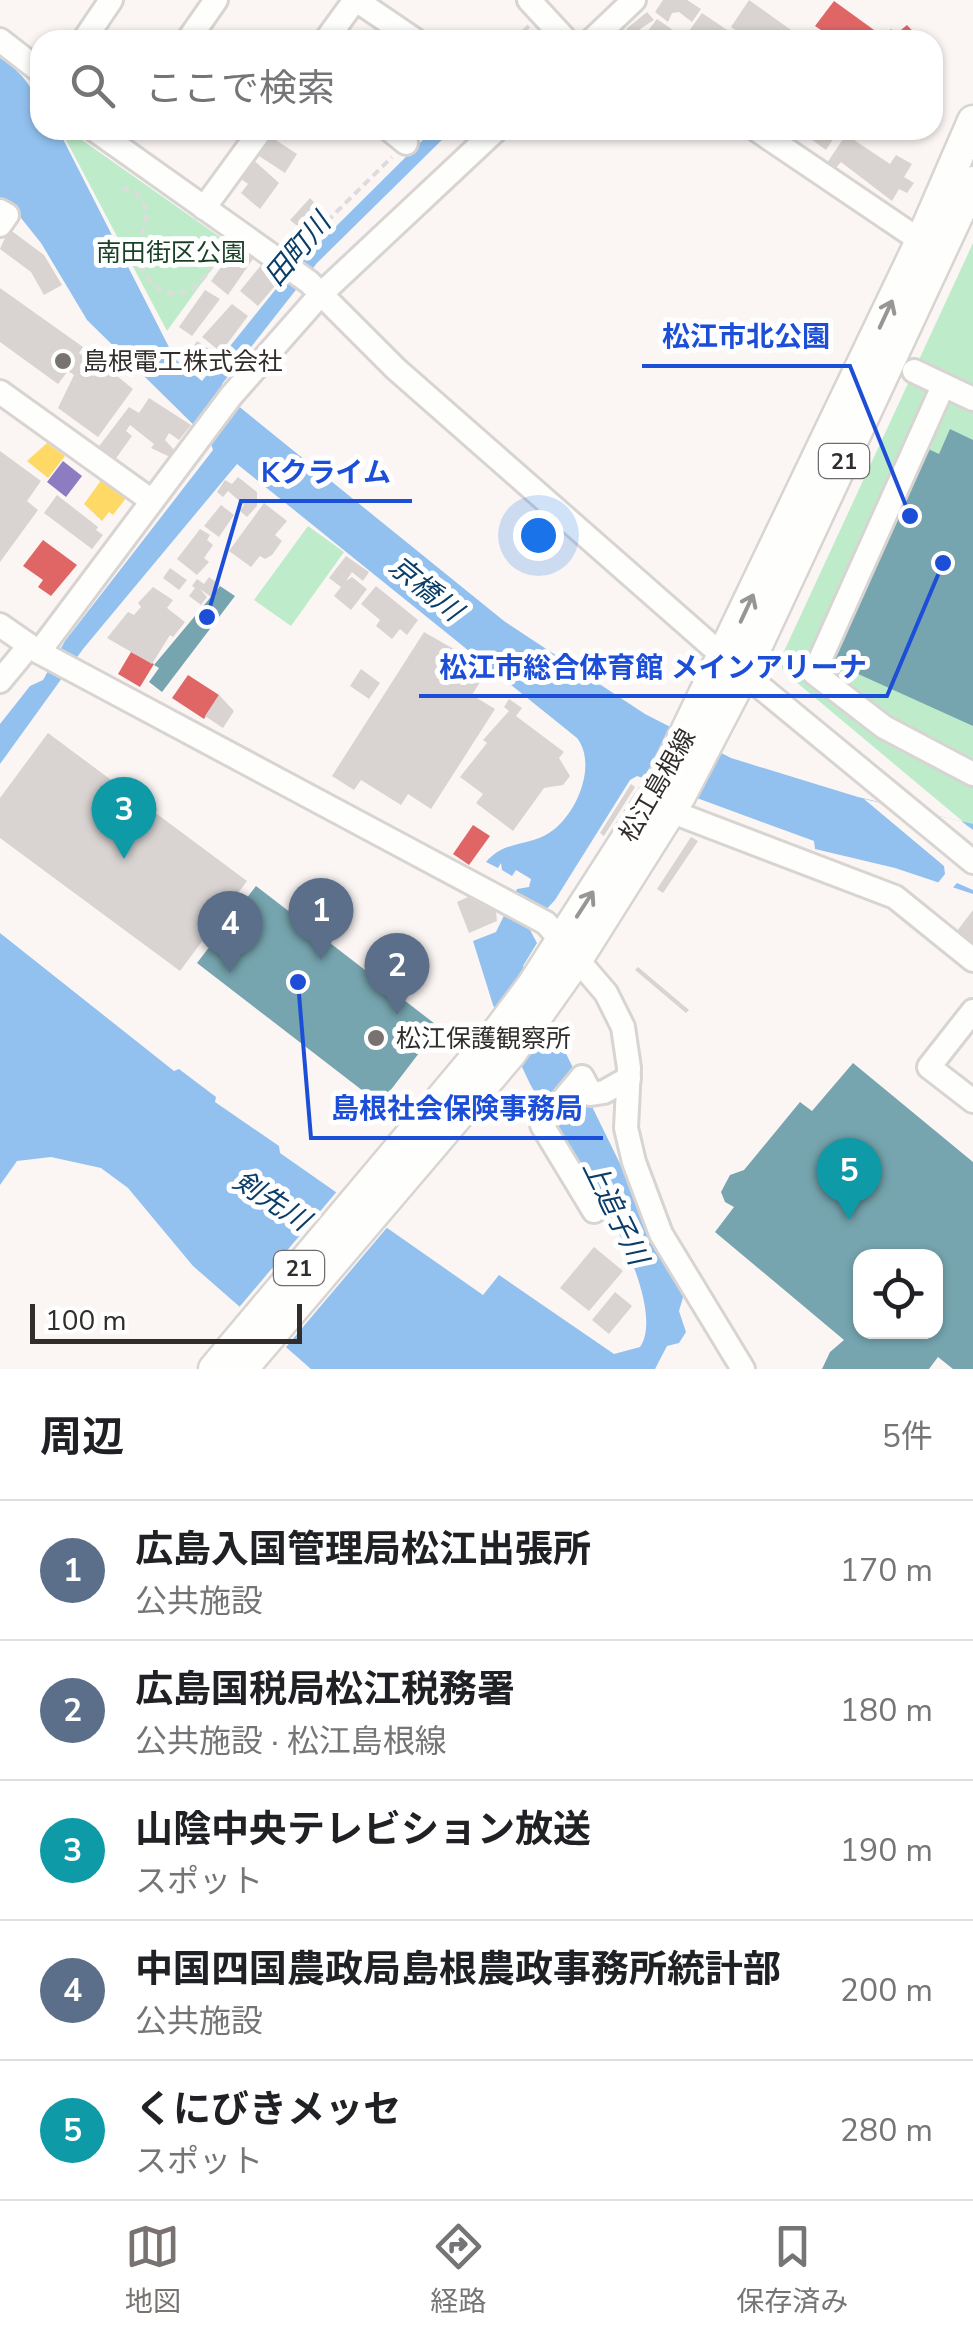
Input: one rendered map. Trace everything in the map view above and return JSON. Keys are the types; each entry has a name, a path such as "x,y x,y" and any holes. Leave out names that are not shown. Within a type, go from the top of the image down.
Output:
{"main road":[{"name":"松江島根線","path":"734,665 973,121"},
{"name":"松江島根線","path":"242,1369 393,1174 538,997 562,940 670,799 973,182"},
{"name":"松江島根線","path":"214,1369 393,1174"}],"street":[{"path":"91,30 111,0"},
{"path":"195,30 216,0"},
{"path":"334,30 356,0 400,30"},
{"path":"612,30 634,0"},
{"path":"537,8 557,30"},
{"path":"0,40 30,62"},
{"path":"122,140 204,208 288,265 396,369 734,665 973,862"},
{"path":"204,208 254,140"},
{"path":"0,682 39,651 314,288 484,140"},
{"path":"771,140 921,242"},
{"path":"0,211 6,215 0,224"},
{"path":"914,371 973,400"},
{"path":"943,386 814,673 884,728 973,774"},
{"path":"0,392 152,501"},
{"path":"0,625 73,670 470,884 562,940 606,993 623,1027 629,1078 626,1128 661,1234 743,1369"},
{"path":"670,799 895,898 973,960"},
{"path":"973,1011 929,1067 973,1102"},
{"path":"594,1211 542,1125 582,1077 591,1094 604,1092 629,1078"}],"path":[{"path":"288,265 395,140"},
{"path":"122,188 136,194 146,208 138,256 144,278 156,288 171,293 192,288 229,241"}],"green space":[{"name":"南田街区公園","path":"66,140 82,140 230,244 167,331"},
{"path":"973,243 973,830 783,671 780,660"},
{"path":"308,526 344,552 291,626 254,600"}],"water":[{"path":"0,58 30,87 30,140 63,140 175,359 202,381 288,274 423,140 442,140 317,263 222,384 221,392 504,621 645,714 731,758 858,797 973,824 973,894 895,868 815,849 814,841 637,776 630,780 555,900 529,928 537,943 523,966 684,1294 679,1311 686,1332 679,1343 667,1346 655,1369 311,1369 193,1266 128,1188 101,1168 51,1157 17,1161 0,1185 0,933 174,1071 179,1069 216,1097 215,1102 279,1146 280,1153 483,1295 499,1275 614,1354 640,1347 646,1331 641,1288 622,1239 530,1084 493,1005 473,941 496,932 517,889 529,887 531,879 516,870 512,876 502,870 501,863 498,868 486,862 501,850 549,833 575,803 585,762 577,738 237,464 83,649 0,764 0,724 30,686 43,680 65,641 213,450 210,441 87,320 41,243 17,213 0,201"}],"pier":[{"path":"864,799 961,821 973,830 973,890 957,883 949,892 944,890 937,884 945,874 944,866"},
{"path":"339,1189 390,1224 281,1353 236,1311"}],"building: 住宅":[{"path":"47,443 65,456 48,478 27,461"},
{"path":"102,479 126,498 113,515 109,512 102,521 84,504"}],"building: 商業":[{"path":"834,1 874,30 821,30 815,26"},
{"path":"43,540 77,565 51,596 38,587 43,580 23,566"},
{"path":"131,652 154,664 140,687 118,674"},
{"path":"188,675 219,695 204,719 172,698"},
{"path":"473,825 490,836 469,865 453,854"}],"building: 業務":[{"path":"63,461 82,476 66,497 47,482"}],"building: 公共":[{"path":"950,429 973,440 973,726 825,659 922,446 939,454"},
{"path":"220,586 235,596 162,692 149,682 159,668 154,665"},
{"path":"256,886 439,1027 380,1104 197,963"},
{"path":"853,1063 973,1162 973,1369 953,1369 938,1357 929,1369 822,1369 830,1352 844,1340 715,1232 734,1207 725,1202 721,1192 730,1175 744,1170 800,1102 812,1111"}],"building: その他":[{"path":"663,0 687,0 701,9 692,22 679,12 672,13 668,22 655,12"},
{"path":"749,0 791,30 735,30 731,27"},
{"path":"647,12 654,20 640,30 626,29"},
{"path":"702,13 727,30 690,30"},
{"path":"657,19 673,30 648,30"},
{"path":"269,140 297,154 285,173 259,156"},
{"path":"812,140 832,140 826,150"},
{"path":"842,140 854,140 890,164 896,155 912,164 904,177 914,183 907,193 899,189 892,201 841,162 835,169 827,163"},
{"path":"250,157 279,183 260,209 241,193 248,184 237,176"},
{"path":"310,198 322,211 302,230 290,220"},
{"path":"9,229 44,255 62,285 44,295 31,272 0,249"},
{"path":"239,242 257,253 228,295 211,281"},
{"path":"262,264 280,280 258,306 240,291"},
{"name":"島根電工株式会社","path":"0,288 83,347 79,353 86,358 90,354 133,389 98,437 58,408 74,375 68,371 58,384 0,342"},
{"path":"205,290 220,299 192,336 179,327"},
{"path":"232,304 248,316 221,352 202,337"},
{"path":"197,341 216,354 207,368 188,355"},
{"path":"149,398 191,425 179,440 169,433 165,440 175,451 170,457 151,448 154,444 130,425 126,431 132,436 114,461 97,449 129,407 139,413"},
{"path":"0,451 41,481 27,501 38,510 0,562"},
{"path":"238,477 257,492 257,506 247,517 240,511 244,505 228,491 223,497 217,492 225,480 232,484"},
{"path":"57,495 98,527 96,530 103,535 92,549 44,513"},
{"path":"264,503 287,521 275,535 282,541 272,555 265,559 260,556 251,567 229,551"},
{"path":"221,505 234,515 219,537 204,526"},
{"path":"200,529 210,535 207,540 213,545 204,558 209,562 197,575 177,559"},
{"path":"346,556 369,572 363,581 352,572 346,581 352,577 367,589 351,610 334,596 341,587 329,578"},
{"path":"170,568 187,580 179,590 163,578"},
{"path":"209,577 220,585 211,597 200,589 207,597 201,605 189,596 197,579 204,584"},
{"path":"376,586 418,620 407,635 400,629 392,639 376,626 380,620 361,604"},
{"path":"153,587 173,600 167,608 185,622 173,637 170,635 152,664 107,638 128,612 134,615 141,607 138,603"},
{"path":"424,632 466,656 462,662 452,655 449,661 480,682 472,695 495,709 431,809 408,794 401,805 361,780 354,790 332,776"},
{"path":"361,669 380,683 369,699 350,686"},
{"path":"219,695 234,711 223,728 205,716"},
{"path":"509,699 522,708 516,716 564,752 559,758 570,776 563,785 544,788 513,831 476,803 483,794 460,777 487,743 483,740 509,711 504,707"},
{"path":"48,733 247,881 180,971 0,838 0,798"},
{"path":"631,784 635,787 604,836 600,833"},
{"path":"691,837 698,841 663,893 657,889"},
{"path":"468,897 496,912 497,921 469,933 457,902"},
{"path":"973,910 973,944 957,931"},
{"path":"638,967 689,1010 686,1013 635,970"},
{"path":"594,1247 623,1271 589,1311 560,1288"},
{"path":"615,1292 632,1306 609,1334 592,1320"}],"place":[{"name":"島根電工株式会社","path":"63,361"},
{"name":"松江市北公園","path":"910,516"},
{"name":"松江市総合体育館 メインアリーナ","path":"943,563"},
{"name":"Kクライム","path":"207,617"},
{"name":"山陰中央テレビション放送","path":"124,859"},
{"name":"広島入国管理局松江出張所","path":"321,960"},
{"name":"中国四国農政局島根農政事務所統計部","path":"230,973"},
{"name":"島根社会保険事務局","path":"298,982"},
{"name":"広島国税局松江税務署","path":"397,1015"},
{"name":"松江保護観察所","path":"376,1038"},
{"name":"くにびきメッセ","path":"849,1220"}],"water label":[{"name":"田町川","path":"297,249"},
{"name":"京橋川","path":"426,588"},
{"name":"剣先川","path":"272,1200"},
{"name":"上追子川","path":"616,1212"}]}
